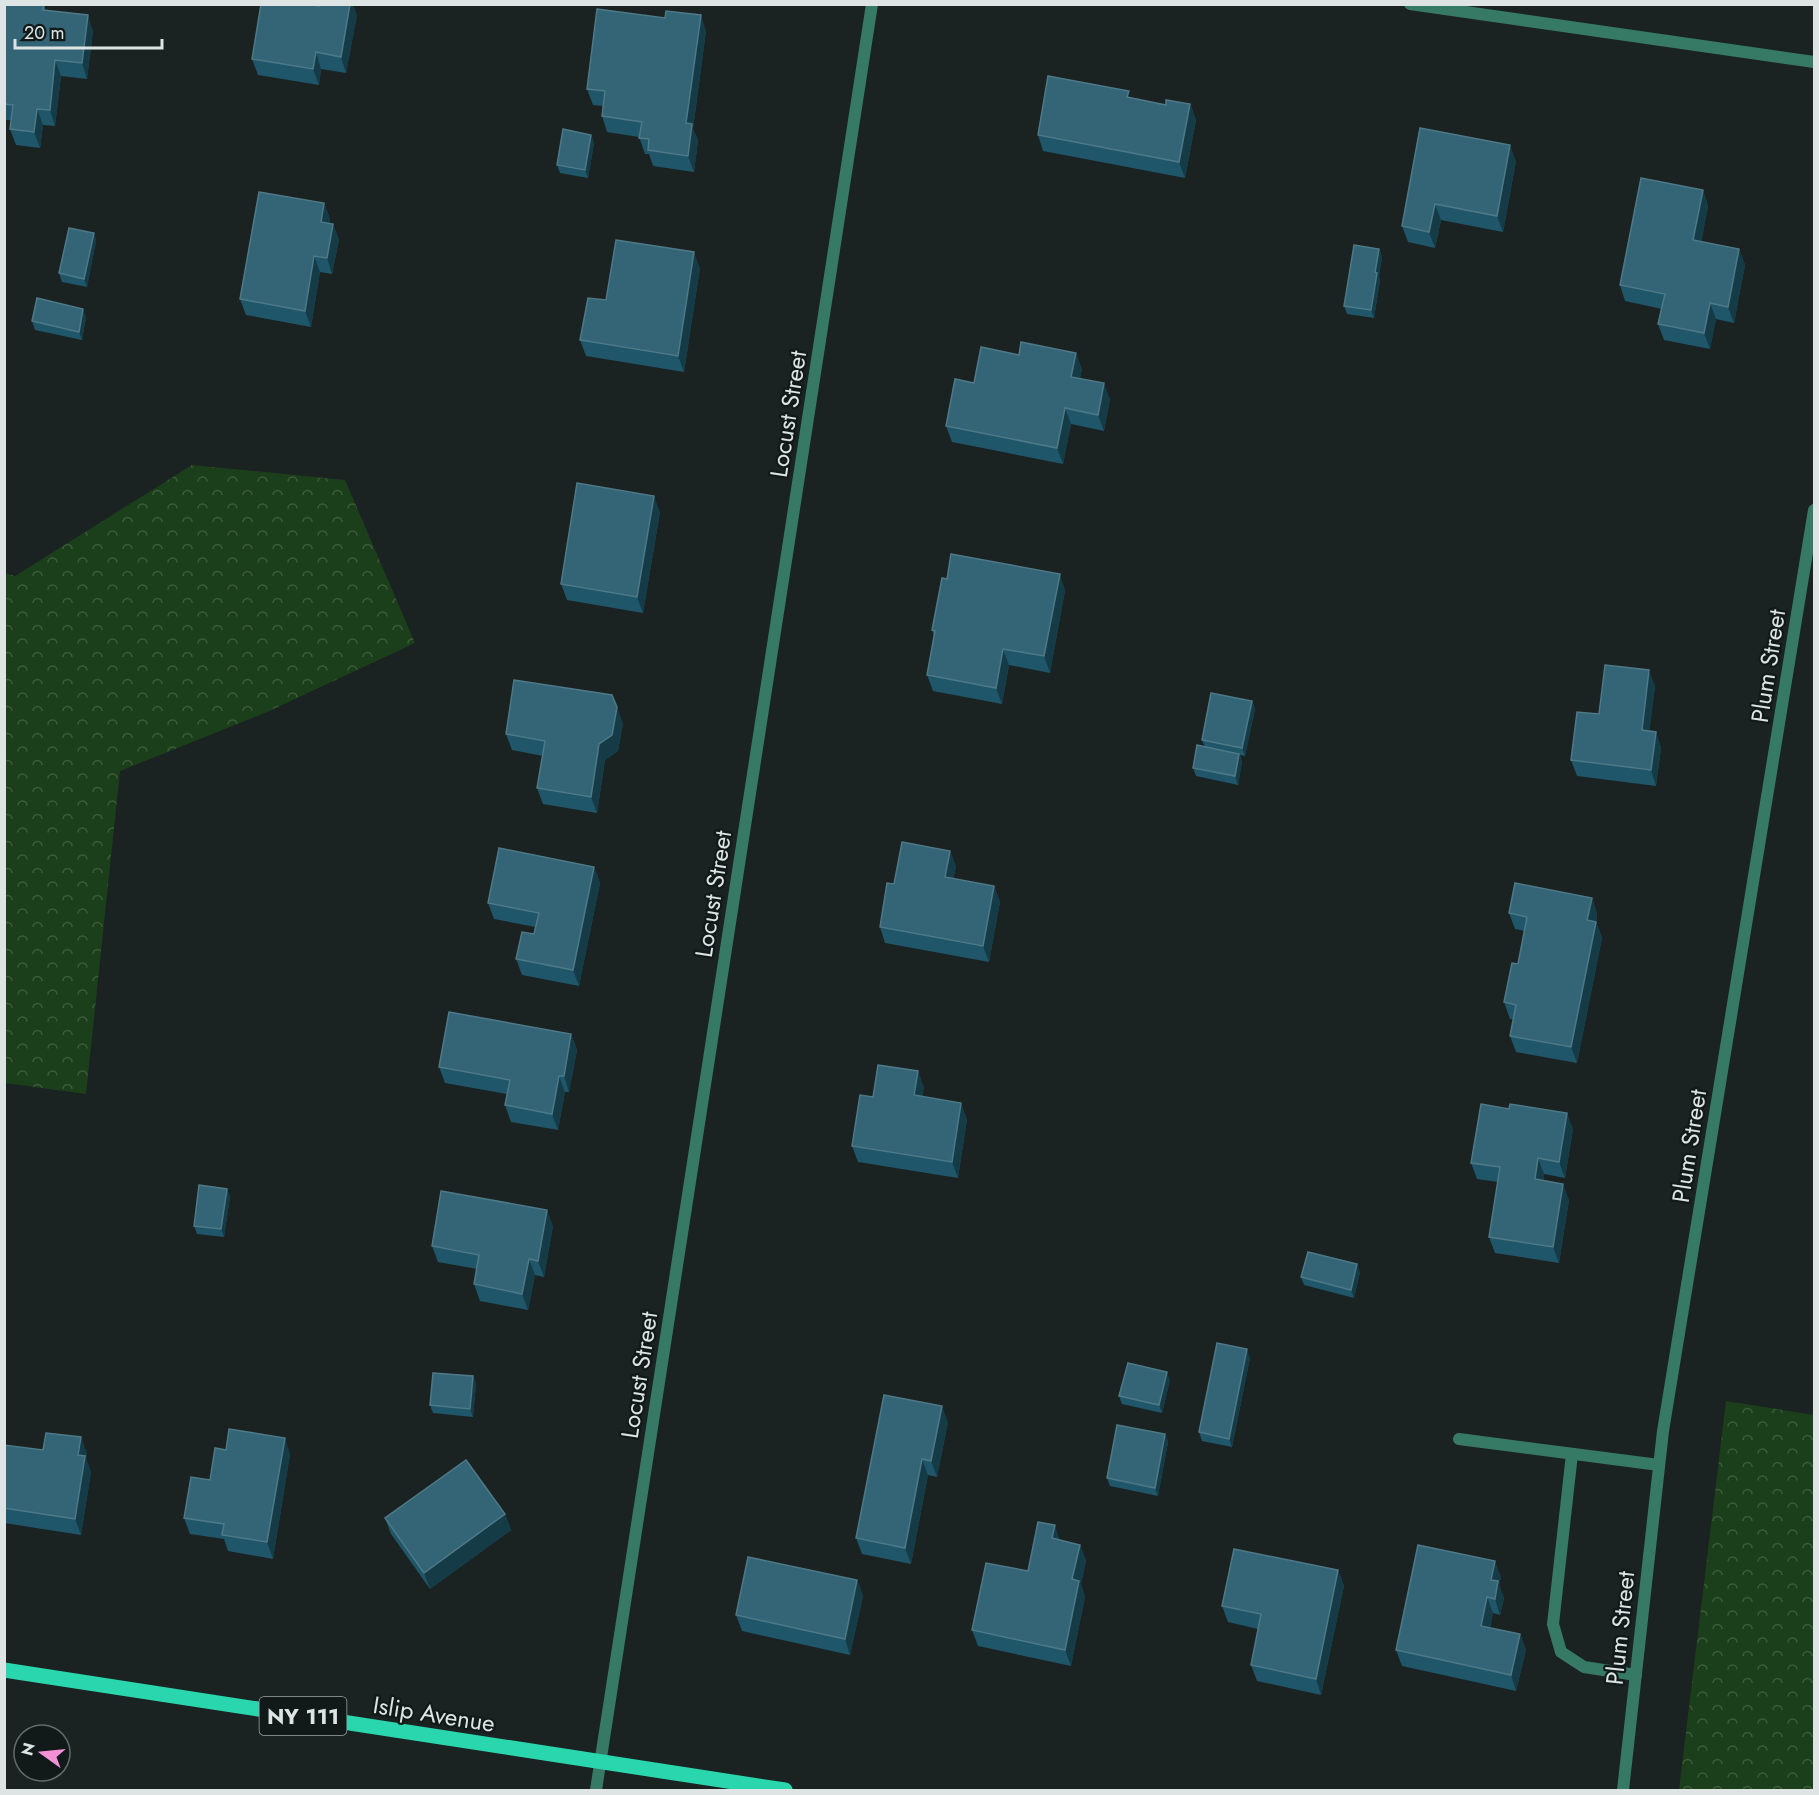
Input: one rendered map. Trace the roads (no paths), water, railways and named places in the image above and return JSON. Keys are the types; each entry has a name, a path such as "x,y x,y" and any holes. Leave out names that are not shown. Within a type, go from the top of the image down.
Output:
{"main road":[{"name":"Islip Avenue","path":"4,1670 786,1791"}],"street":[{"name":"Locust Street","path":"596,1791 872,4"},
{"path":"1410,4 1815,62"},
{"name":"Plum Street","path":"1623,1791 1663,1431 1815,510"},
{"path":"1459,1439 1659,1465"},
{"path":"1572,1454 1553,1623 1562,1652 1584,1667 1636,1675"}]}
